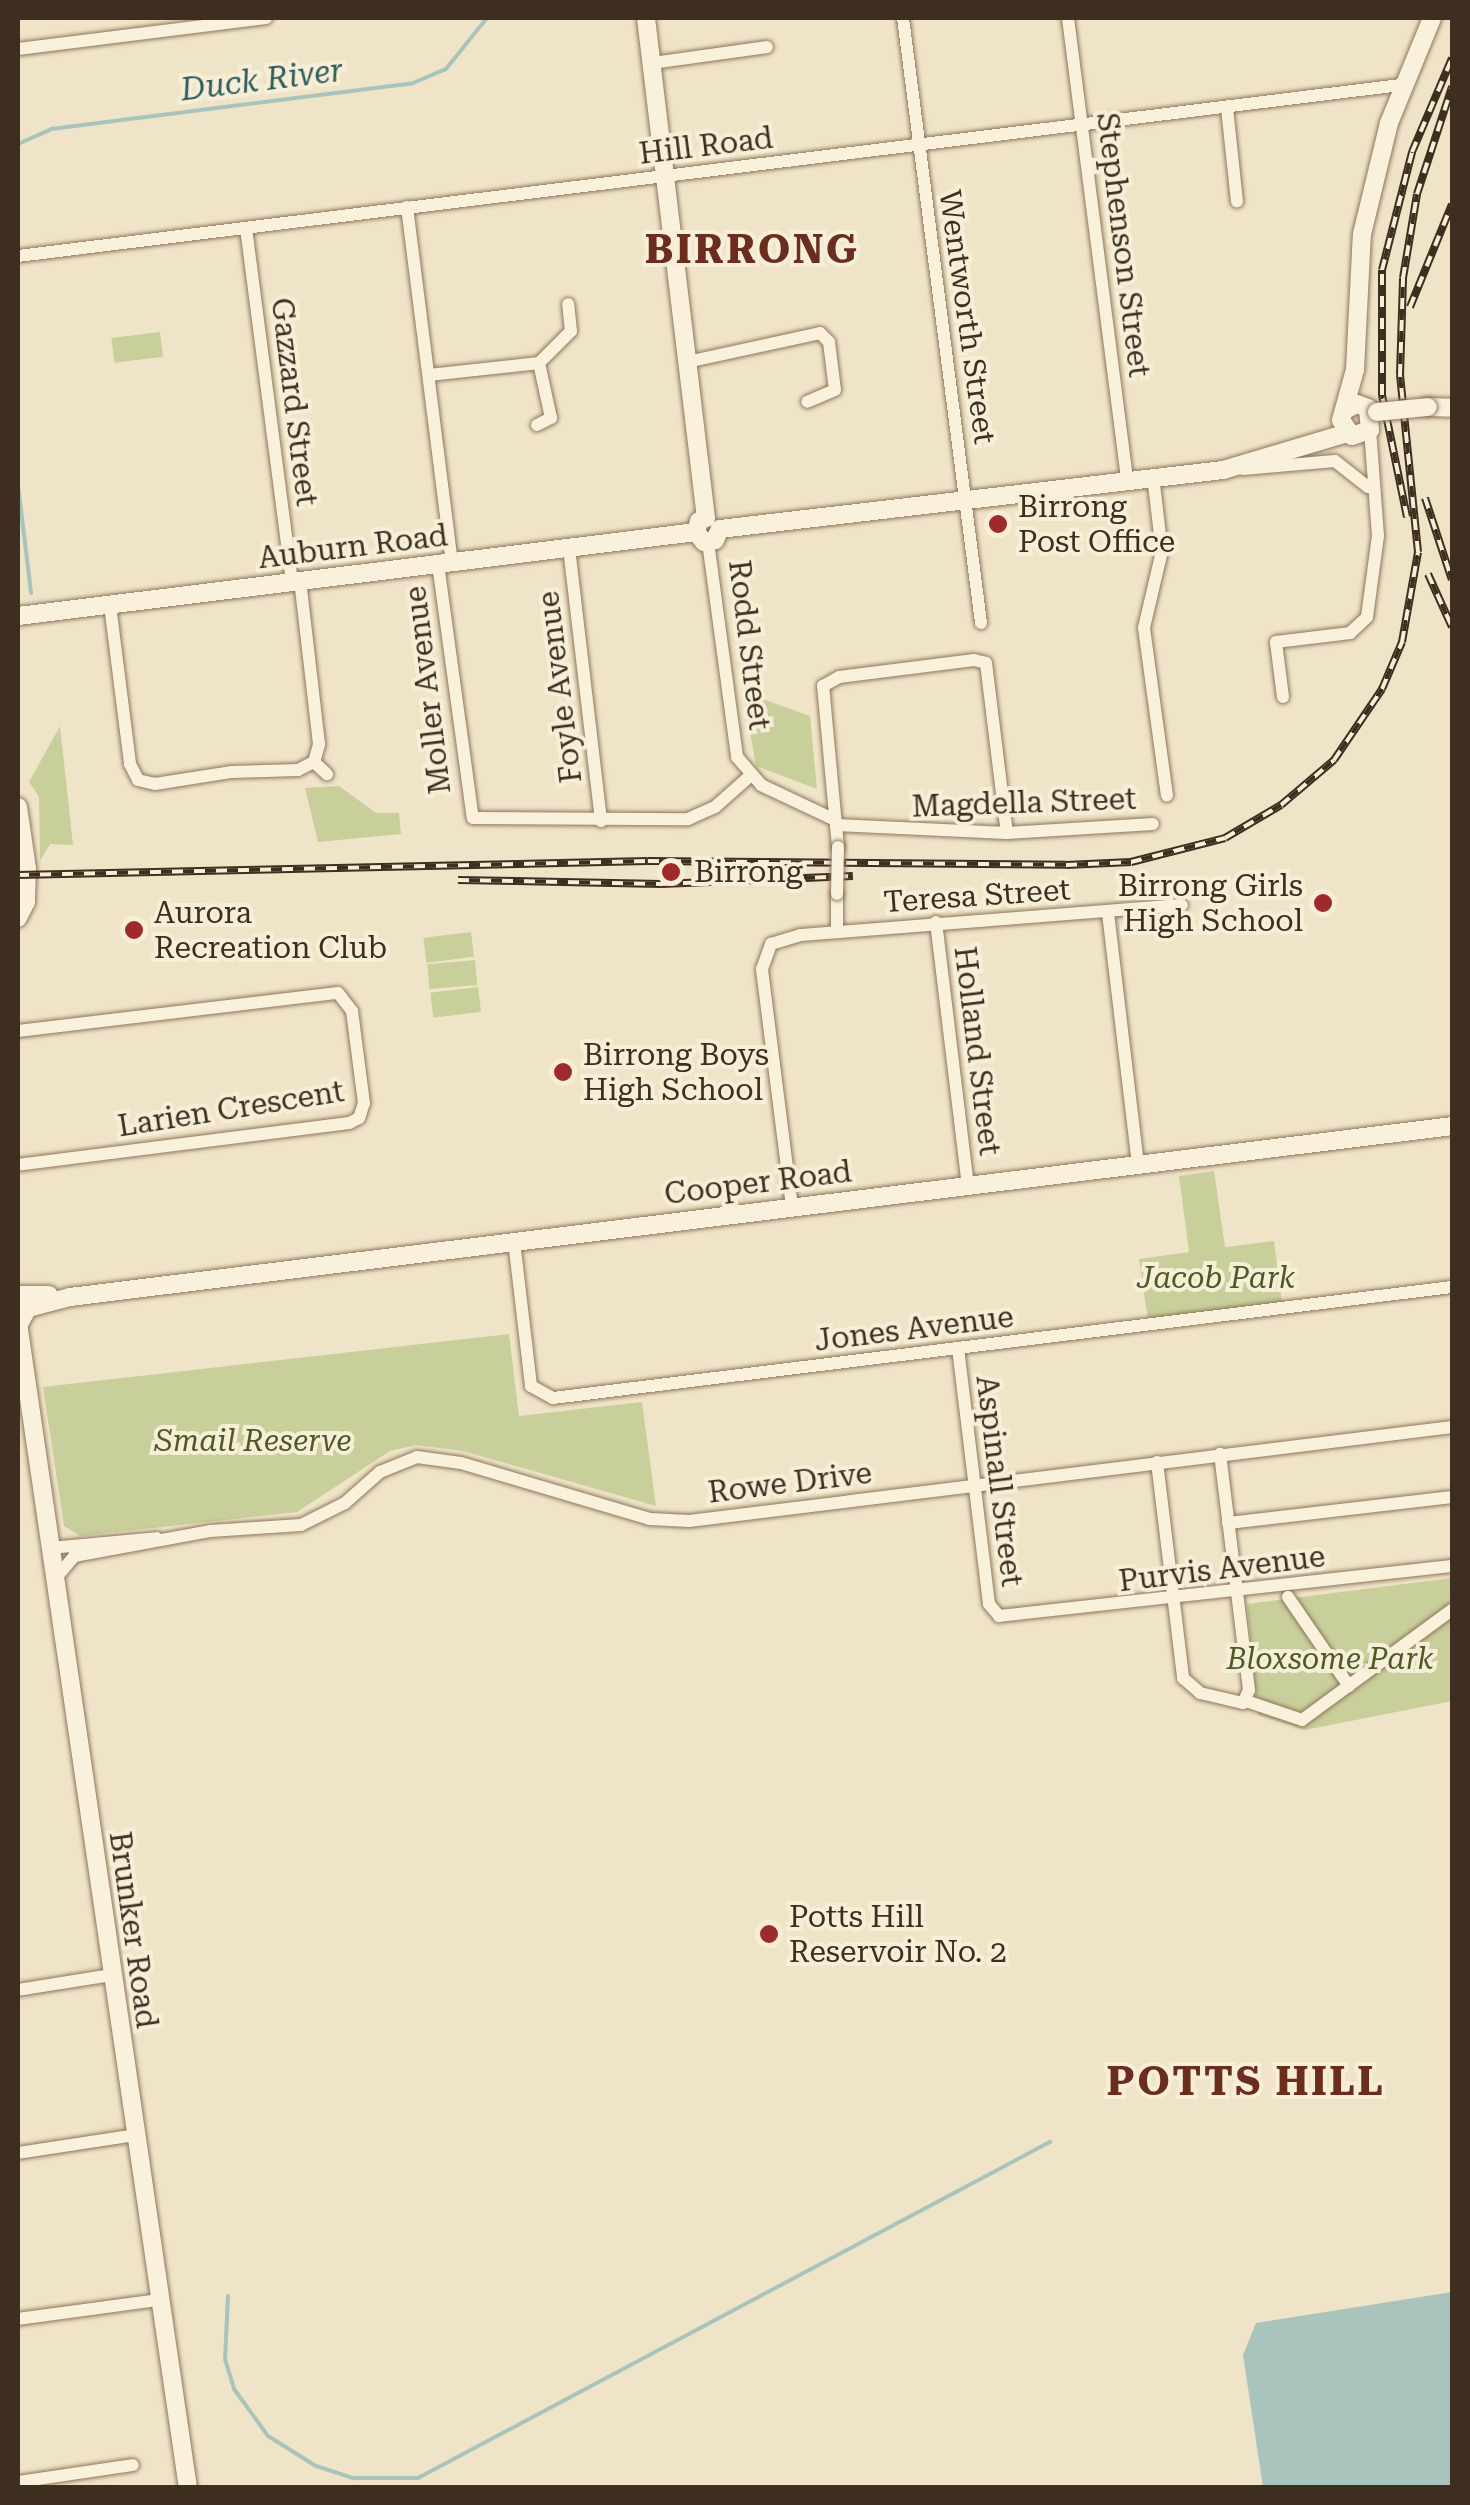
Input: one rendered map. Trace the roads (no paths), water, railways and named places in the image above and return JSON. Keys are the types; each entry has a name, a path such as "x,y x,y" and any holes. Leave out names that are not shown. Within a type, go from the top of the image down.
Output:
{"main road":[{"name":"Rodd Street","path":"646,18 707,530"},
{"path":"1348,434 1344,411 1355,370 1362,234 1401,85 1432,18"},
{"path":"1355,370 1372,418 1438,410"},
{"name":"Auburn Road","path":"1198,470 1344,411 1372,418"},
{"name":"Auburn Road","path":"18,616 1198,470 1224,470 1348,434 1372,418"},
{"path":"18,807 26,847 20,916"},
{"name":"Cooper Road","path":"70,1298 1452,1126"},
{"path":"18,1294 70,1298"},
{"path":"19,1326 28,1308 70,1298"},
{"name":"Brunker Road","path":"19,1326 21,1379 50,1548 188,2488"}],"street":[{"path":"18,49 266,18"},
{"name":"Wentworth Street","path":"903,18 982,623"},
{"name":"Stephenson Street","path":"1068,18 1127,479"},
{"path":"652,64 767,47"},
{"name":"Hill Road","path":"18,256 1401,85"},
{"path":"1226,108 1237,201"},
{"name":"Moller Avenue","path":"406,207 429,375 468,809 480,821 601,821"},
{"name":"Gazzard Street","path":"246,228 319,744 314,762"},
{"path":"429,375 539,364 571,331 568,304"},
{"path":"688,362 820,333 829,342 836,390 808,402"},
{"path":"537,426 551,418 539,364"},
{"path":"1283,697 1276,642 1350,633 1365,623 1377,559 1371,490 1372,418"},
{"path":"1348,434 1371,490"},
{"name":"Auburn Road","path":"1224,470 1335,461 1359,475 1371,490"},
{"path":"1153,476 1162,551 1144,628 1167,796"},
{"name":"Rodd Street","path":"707,530 734,747 750,776 835,822"},
{"name":"Foyle Avenue","path":"569,548 601,821"},
{"path":"110,605 130,764 138,780 155,784 232,772 298,770 314,762 326,774"},
{"path":"838,932 838,848 820,698 827,682 981,659 987,670 1007,834"},
{"path":"601,821 688,818 715,807 750,776"},
{"name":"Magdella Street","path":"835,822 1007,834 1153,824"},
{"name":"Teresa Street","path":"792,1207 762,969 777,941 936,922 1182,905"},
{"path":"1108,912 1138,1164"},
{"name":"Holland Street","path":"936,922 968,1185"},
{"name":"Larien Crescent","path":"18,1031 338,993 352,1010 364,1110 348,1123 18,1165"},
{"name":"Jones Avenue","path":"514,1242 529,1371 540,1396 1452,1288"},
{"name":"Aspinall Street","path":"958,1348 990,1604 999,1616"},
{"name":"Rowe Drive","path":"50,1548 301,1525 345,1503 380,1472 417,1457 461,1463 670,1521 1452,1426"},
{"path":"1220,1454 1246,1702"},
{"path":"1157,1462 1184,1678 1193,1690 1302,1720 1333,1703 1452,1610"},
{"path":"1228,1523 1452,1496"},
{"name":"Rowe Drive","path":"54,1580 74,1556 160,1538"},
{"name":"Purvis Avenue","path":"999,1616 1173,1600 1452,1566"},
{"path":"1288,1598 1350,1686"},
{"path":"18,1990 112,1976"},
{"path":"18,2153 136,2135"},
{"path":"18,2320 159,2300"},
{"path":"18,2482 132,2465"}],"water":[{"path":"1452,2292 1452,2487 1263,2487 1243,2355 1256,2323"}],"waterway":[{"name":"Duck River","path":"18,144 51,129 413,83 446,69 487,18"},
{"path":"18,485 31,593"},
{"path":"228,2296 225,2359 234,2389 268,2436 316,2466 354,2478 418,2478 1050,2142"}],"railway":[{"path":"1407,517 1382,395 1382,270 1412,152 1452,58"},
{"path":"18,875 648,861 1066,865 1131,862 1225,838 1281,805 1334,760 1382,689 1402,642 1418,552 1400,375 1403,278 1417,194 1452,87"},
{"path":"1410,307 1452,204"},
{"path":"1425,498 1452,580"},
{"path":"1428,574 1452,627"},
{"path":"458,880 661,884 853,876"}],"place":[{"name":"Birrong Post Office","path":"998,524"},
{"name":"Birrong","path":"671,872"},
{"name":"Birrong Girls High School","path":"1323,903"},
{"name":"Aurora Recreation Club","path":"134,930"},
{"name":"Birrong Boys High School","path":"563,1072"},
{"name":"Potts Hill Reservoir No. 2","path":"769,1934"}],"district":[{"name":"BIRRONG","path":"752,250"},
{"name":"POTTS HILL","path":"1246,2082"}],"park label":[{"name":"Jacob Park","path":"1216,1278"},
{"name":"Smail Reserve","path":"253,1441"},
{"name":"Bloxsome Park","path":"1330,1659"}]}
